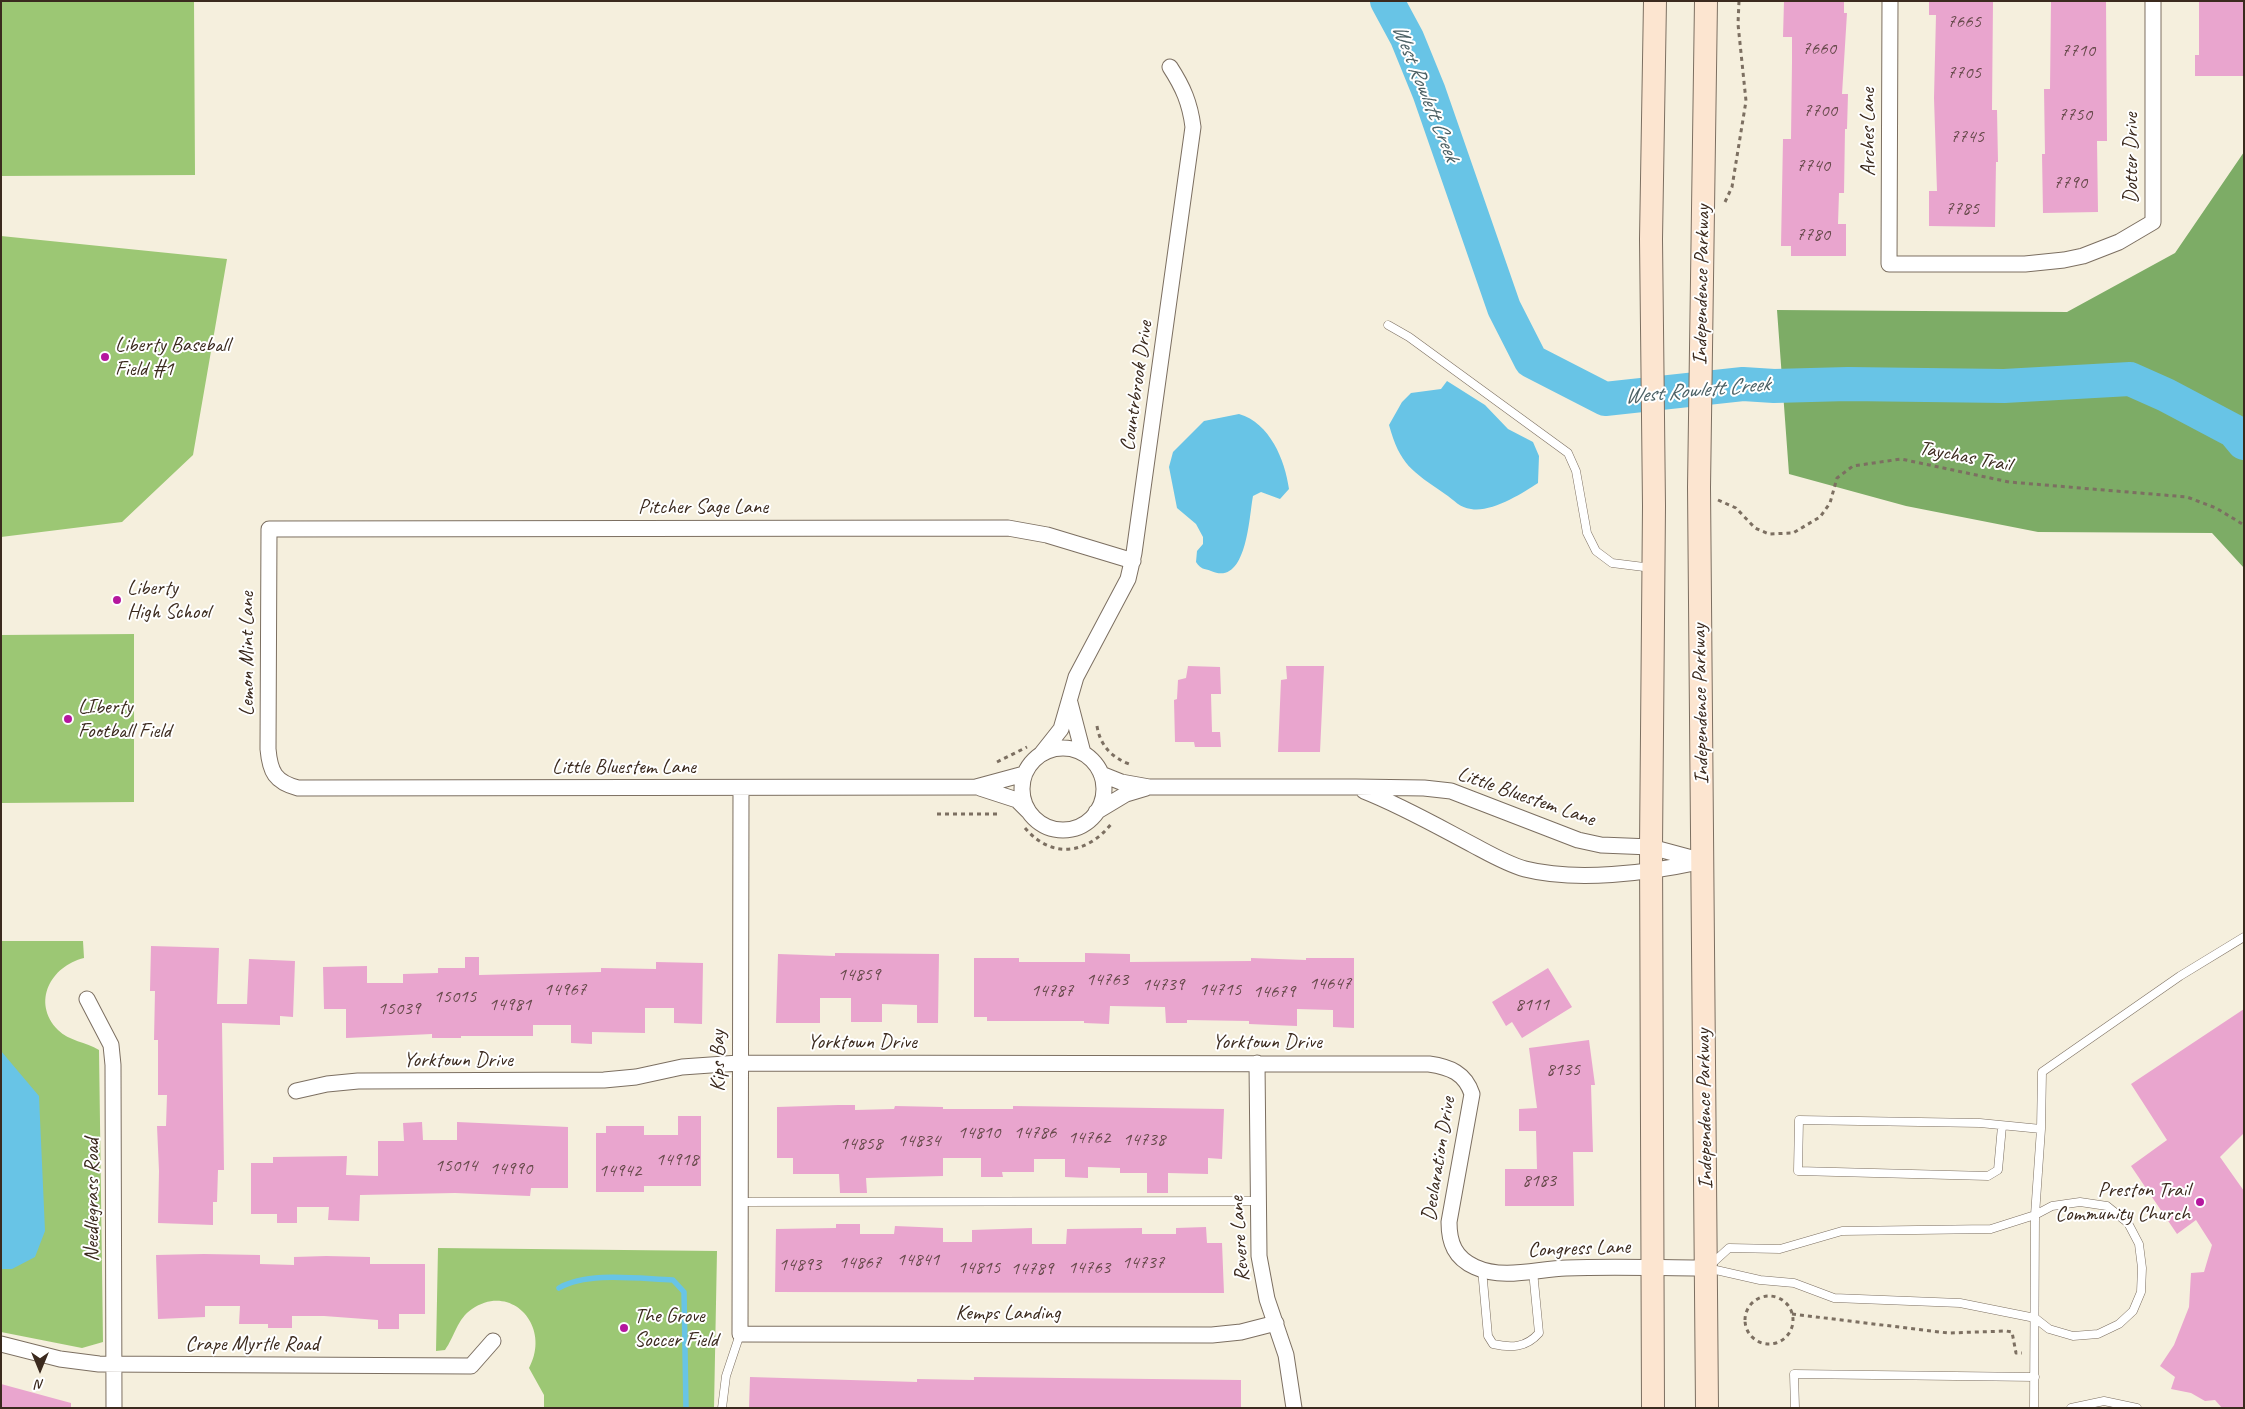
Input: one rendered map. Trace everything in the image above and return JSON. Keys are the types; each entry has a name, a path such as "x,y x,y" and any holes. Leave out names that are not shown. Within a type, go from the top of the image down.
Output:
{"main road":[{"path":"1653,1408 1652,846 1654,506 1652,239 1655,1"},
{"name":"Independence Parkway","path":"1706,1 1699,487 1707,1408"}],"street":[{"name":"Arches Lane","path":"1889,264 1890,1"},
{"name":"Dotter Drive","path":"1889,264 2025,264 2064,260 2110,246 2152,222 2153,1"},
{"name":"Countrbrook Drive","path":"1042,753 1061,729 1076,677 1128,579 1133,561 1141,517 1193,127 1191,108 1184,89 1170,67"},
{"name":"Pitcher Sage Lane","path":"268,529 1008,528 1046,535 1133,561"},
{"name":"Lemon Mint Lane","path":"268,529 268,749 269,764 276,777"},
{"name":"Countrbrook Drive","path":"1070,701 1083,753"},
{"path":"1055,748 1069,748 1083,753 1094,762 1101,774 1104,787 1102,800 1096,812 1087,822 1062,830 1026,819 1021,787 1024,774 1031,762 1042,753 1055,748"},
{"name":"Little Bluestem Lane","path":"276,777 285,785 298,788 742,788 976,787 1024,774"},
{"name":"Little Bluestem Lane","path":"1101,774 1122,782 1149,787 1356,787 1424,788 1451,791 1578,840 1602,845 1652,846 1703,861"},
{"name":"Little Bluestem Lane","path":"976,787 1017,800 1026,819"},
{"name":"Little Bluestem Lane","path":"1096,812 1126,794 1149,787"},
{"name":"Little Bluestem Lane","path":"1356,787 1392,802 1495,856 1524,868 1556,874 1652,872 1703,861"},
{"name":"Kips Bay","path":"740,1334 739,1063 742,788"},
{"name":"Needlegrass Road","path":"87,999 110,1044 113,1065 114,1408"},
{"name":"Yorktown Drive","path":"296,1091 327,1084 358,1081 604,1080 636,1077 682,1067 739,1063 1429,1064"},
{"name":"Revere Lane","path":"1257,1063 1257,1201 1260,1268 1288,1364 1294,1408"},
{"name":"Declaration Drive","path":"1429,1064 1455,1070 1468,1083 1472,1094 1450,1222 1449,1234 1456,1255"},
{"name":"Congress Lane","path":"1456,1255 1482,1270 1506,1273 1566,1268 1707,1268"},
{"name":"Kemps Landing","path":"740,1334 1212,1335 1241,1332 1276,1323"},
{"name":"Crape Myrtle Road","path":"1,1344 73,1361 114,1364 471,1366 493,1341"}],"lane":[{"path":"1388,325 1409,337 1568,453 1576,471 1587,533 1596,551 1612,563 1654,568"},
{"path":"2034,1408 2035,1215 2041,1129 2042,1072 2180,976 2244,937"},
{"path":"2002,1126 1998,1170 1988,1176 1798,1171 1799,1120 2002,1126 2041,1129"},
{"path":"739,1202 1257,1201"},
{"path":"2080,1202 2107,1206 2128,1223 2139,1244 2142,1268 2141,1292 2133,1311 2119,1324 2098,1334 2073,1336 2049,1329 2035,1318 1960,1303 1834,1298 1794,1283 1760,1280 1707,1268 1729,1248 1780,1249 1842,1231 1991,1229 2035,1215 2052,1206 2080,1202"},
{"path":"1482,1270 1488,1336 1494,1344 1508,1348 1532,1341 1539,1333 1533,1271"},
{"path":"722,1408 726,1376 740,1334"},
{"path":"1795,1408 1794,1374 2035,1376"},
{"path":"2071,1408 2104,1401 2137,1408"}],"path":[{"path":"1722,210 1732,187 1746,100 1738,24 1739,1"},
{"name":"Taychas Trail","path":"1718,500 1736,508 1755,528 1769,534 1793,533 1820,517 1830,503 1837,478 1853,466 1900,459 2009,482 2187,497 2216,508 2244,525"},
{"path":"1097,726 1106,748 1116,759 1129,764"},
{"path":"997,762 1017,753 1031,742"},
{"path":"937,814 1007,815"},
{"path":"1026,819 1038,841 1056,848 1066,849 1086,846 1094,842 1118,819"},
{"path":"1760,1297 1777,1297 1785,1302 1792,1314 1792,1328 1788,1336 1773,1344 1765,1344 1751,1337 1745,1322 1745,1315 1751,1304 1760,1297"},
{"path":"1792,1314 1948,1333 2006,1331 2012,1332 2016,1353 2035,1353"}],"green space":[{"path":"194,1 195,175 1,176 1,2"},
{"path":"2244,152 2244,568 2212,533 2038,532 1906,506 1789,474 1777,310 2067,312 2175,253"},
{"name":"Liberty Baseball Field #1","path":"1,236 227,259 193,455 122,522 1,537"},
{"name":"LIberty Football Field","path":"134,634 134,802 1,803 1,635"},
{"path":"1,941 83,941 84,958 72,962 54,977 48,986 46,997 46,1008 50,1019 62,1034 99,1050 103,1342 82,1348 1,1332"},
{"name":"The Grove Soccer Field","path":"438,1248 717,1251 714,1408 544,1408 544,1395 529,1368 535,1352 535,1337 531,1324 524,1313 513,1305 501,1301 487,1302 472,1309 463,1318 445,1350 436,1351"}],"water":[{"path":"1447,381 1485,405 1508,429 1533,442 1539,456 1538,483 1497,505 1488,508 1471,509 1457,503 1409,466 1393,439 1389,425 1402,402 1411,393 1441,389"},
{"path":"1239,414 1259,425 1274,444 1284,466 1289,489 1280,499 1261,492 1253,496 1244,547 1239,560 1232,569 1223,573 1203,568 1196,562 1197,551 1203,544 1203,537 1196,524 1177,508 1169,467 1173,452 1204,421"},
{"path":"1,1051 39,1096 45,1231 35,1257 12,1269 1,1269"}],"building":[{"path":"1784,1 1844,1 1844,13 1847,13 1842,94 1848,94 1847,129 1845,129 1844,193 1839,193 1838,224 1846,224 1846,256 1791,256 1791,246 1781,246 1783,139 1791,139 1792,62 1792,37 1783,37"},
{"path":"1929,1 1993,1 1992,110 1997,110 1998,162 1996,162 1995,227 1929,226 1929,191 1937,191 1934,98 1936,15 1929,15"},
{"path":"2051,1 2106,1 2107,141 2097,141 2098,212 2043,213 2042,154 2045,154 2044,89 2050,89"},
{"path":"2199,1 2244,1 2244,76 2195,76 2195,55 2199,55"},
{"path":"1188,666 1220,667 1221,694 1211,694 1212,732 1220,732 1221,747 1195,747 1194,742 1175,742 1174,700 1177,699 1178,680 1186,678"},
{"path":"1286,666 1324,666 1320,752 1278,752 1281,680 1287,679"},
{"path":"151,946 219,948 217,1004 247,1004 249,959 295,961 293,1017 280,1016 280,1025 222,1023 224,1170 218,1170 217,1202 213,1202 213,1225 158,1223 159,1171 157,1126 166,1126 167,1095 158,1095 158,1040 154,1040 155,991 150,991"},
{"path":"835,953 939,954 938,1023 917,1023 917,1005 882,1004 882,1022 851,1022 851,998 820,998 820,1023 776,1023 778,954 835,956"},
{"path":"1085,953 1130,954 1130,962 1251,961 1251,958 1306,960 1306,958 1354,958 1354,1028 1333,1027 1333,1010 1297,1009 1297,1026 1249,1024 1249,1021 1187,1020 1187,1023 1166,1023 1165,1007 1110,1006 1109,1024 1084,1023 1084,1021 987,1021 987,1017 974,1017 974,958 1019,958 1019,962 1085,962"},
{"path":"465,957 479,957 479,975 601,972 601,968 656,969 656,962 703,963 702,1024 674,1023 674,1008 645,1008 645,1033 592,1032 592,1044 571,1043 571,1025 533,1025 533,1036 432,1038 432,1034 346,1038 346,1009 324,1009 323,967 367,966 367,983 403,983 403,974 438,973 438,968 465,968"},
{"path":"1548,968 1572,1007 1522,1038 1512,1022 1506,1026 1492,1002"},
{"name":"Preston Trail Community Church","path":"2244,1009 2244,1133 2220,1157 2244,1191 2244,1408 2222,1408 2215,1400 2205,1401 2191,1393 2171,1389 2175,1377 2160,1366 2174,1345 2189,1307 2191,1273 2204,1272 2212,1245 2196,1220 2177,1234 2131,1166 2167,1140 2131,1084"},
{"path":"1589,1040 1595,1085 1591,1085 1593,1152 1573,1152 1574,1206 1505,1206 1505,1169 1537,1169 1536,1131 1519,1131 1519,1109 1537,1108 1529,1048"},
{"path":"855,1105 855,1110 894,1109 895,1106 943,1107 943,1109 1013,1109 1013,1106 1224,1109 1222,1159 1208,1158 1208,1174 1168,1173 1168,1193 1147,1193 1147,1173 1120,1173 1120,1168 1088,1167 1088,1178 1065,1177 1065,1159 1034,1159 1034,1172 1002,1172 1003,1177 981,1177 981,1158 943,1158 943,1176 866,1178 867,1193 840,1193 839,1174 793,1174 793,1158 777,1158 777,1107"},
{"path":"678,1116 701,1116 701,1186 644,1186 644,1192 596,1192 596,1133 606,1133 606,1126 644,1126 644,1135 678,1135"},
{"path":"422,1122 423,1140 457,1140 457,1122 568,1127 568,1188 531,1188 530,1196 455,1193 360,1195 359,1221 328,1220 329,1207 297,1207 297,1223 277,1223 277,1214 251,1214 251,1163 273,1163 273,1157 347,1156 346,1175 378,1176 378,1141 404,1141 403,1123"},
{"path":"836,1224 860,1224 860,1234 894,1234 895,1226 943,1228 943,1242 972,1242 972,1230 1032,1228 1032,1244 1066,1244 1067,1229 1142,1228 1142,1234 1176,1234 1176,1228 1206,1227 1207,1243 1222,1243 1224,1293 775,1292 776,1229 836,1228"},
{"path":"156,1255 260,1255 260,1264 294,1265 294,1257 326,1256 370,1257 370,1264 425,1264 425,1314 399,1314 399,1329 378,1329 378,1320 324,1316 292,1316 292,1328 268,1328 268,1324 239,1324 240,1306 205,1306 205,1317 158,1319"},
{"path":"750,1377 917,1382 917,1379 974,1380 974,1377 1241,1380 1241,1408 749,1408"},
{"path":"1,1384 71,1403 71,1408 1,1408"}],"waterway":[{"name":"West Rowlett Creek","path":"1387,1 1407,38 1429,92 1504,308 1531,361 1605,399 1743,384 1774,386 1848,384 2004,386 2130,379 2166,395 2234,431 2244,443"},
{"path":"559,1288 584,1279 614,1277 673,1280 684,1292 686,1408"}],"place":[{"name":"Liberty Baseball Field #1","path":"105,357"},
{"name":"Liberty High School","path":"117,600"},
{"name":"LIberty Football Field","path":"68,719"},
{"name":"Preston Trail Community Church","path":"2200,1202"},
{"name":"The Grove Soccer Field","path":"624,1328"}]}
